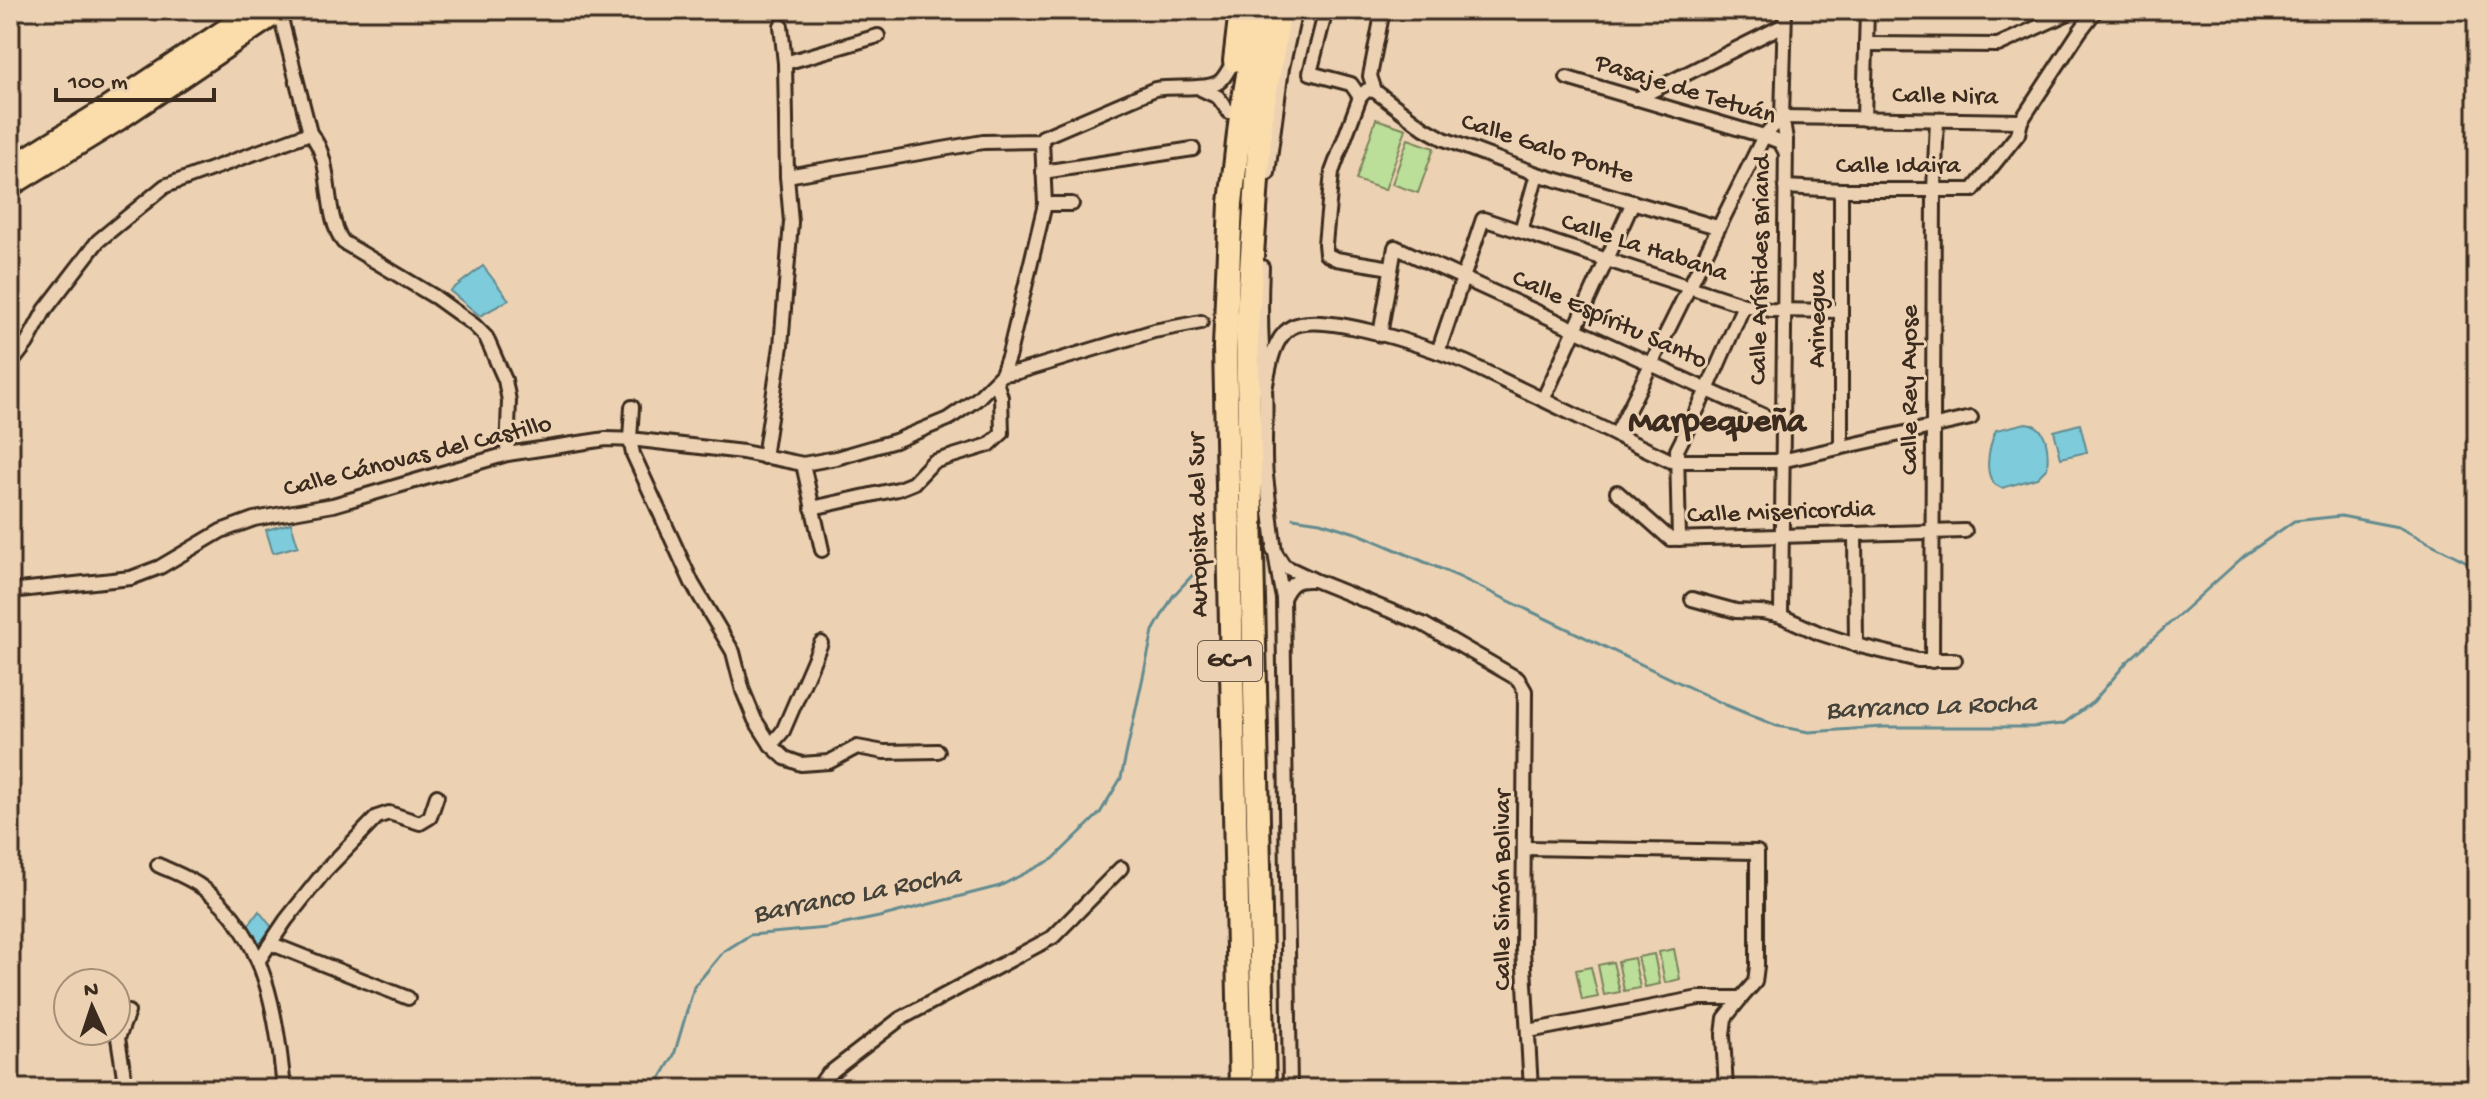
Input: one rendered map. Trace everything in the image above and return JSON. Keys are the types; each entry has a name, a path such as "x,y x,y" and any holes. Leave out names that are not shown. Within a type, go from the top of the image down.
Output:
{"highway":[{"name":"Autopista del Sur","path":"1241,1089 1226,277 1241,116 1259,10"},
{"name":"Autopista del Sur","path":"1264,1089 1247,331 1261,119 1280,10"},
{"path":"1226,277 1218,222 1234,61"},
{"path":"1252,578 1266,476"},
{"path":"1228,1089 1240,1045"}],"main road":[{"path":"10,168 255,10"},
{"path":"1234,61 1240,10"},
{"path":"10,186 118,120 280,11"}],"street":[{"path":"1290,1089 1283,598 1273,549 1266,476 1260,313 1268,169 1282,68 1295,10"},
{"path":"1326,10 1310,73 1351,84 1370,76"},
{"path":"1380,335 1391,268 1336,259 1326,254 1325,244 1330,183 1360,97 1367,90 1375,91 1370,76 1383,10"},
{"name":"Calle Arístides Briand","path":"1781,616 1785,10"},
{"path":"1864,119 1867,10"},
{"path":"1866,44 1998,45 2075,10"},
{"name":"Calle Nira","path":"1782,117 2021,121 2096,10"},
{"path":"280,11 310,133 317,142 331,200 334,229 343,242 435,297 486,337 505,380 509,401 507,454"},
{"path":"1636,99 1784,25"},
{"path":"764,457 783,330 791,222 781,26"},
{"path":"785,63 878,36"},
{"path":"812,508 898,489 913,483 933,462 989,445 1002,433 999,378 1009,354 1045,204 1043,137 1155,89 1169,86 1210,87 1221,81 1234,61"},
{"name":"Pasaje de Tetuán","path":"1567,78 1764,136 1780,142 1786,152"},
{"path":"1351,84 1360,97"},
{"path":"1190,86 1218,97 1229,112"},
{"name":"Calle Galo Ponte","path":"1375,91 1444,139 1537,174 1717,227"},
{"path":"1616,435 1764,136 1782,117"},
{"name":"Calle Rey Ayose","path":"1932,661 1937,120"},
{"name":"Calle Idaira","path":"1785,187 1973,190 2018,134 2021,121"},
{"path":"10,365 27,343 45,310 98,241 165,186 310,133"},
{"path":"787,176 983,142 1042,141"},
{"path":"1043,172 1193,149"},
{"path":"1521,231 1537,174"},
{"name":"Arinegua","path":"1841,190 1841,447"},
{"path":"1543,400 1633,202"},
{"path":"1045,204 1072,204"},
{"name":"Calle La Habana","path":"1462,279 1483,219 1744,305 1783,310 1841,311"},
{"name":"Calle Espíritu Santo","path":"1391,268 1395,247 1782,424"},
{"path":"1438,352 1462,279"},
{"path":"1679,539 1677,450 1744,305"},
{"name":"Calle Cánovas del Castillo","path":"10,591 131,578 160,567 221,531 254,519 333,505 507,454 606,439 630,439 743,452 803,464 836,458 895,441 948,419 977,399 999,378 1154,331 1201,322"},
{"path":"1265,390 1279,341 1287,329 1305,322 1335,323 1438,352 1671,461 1781,461 1971,418"},
{"path":"632,407 630,439 633,454 692,583 733,652 743,691 755,720 771,745 785,758 801,764 829,762 857,747 884,752 938,751"},
{"path":"803,464 822,550"},
{"name":"Calle Misericordia","path":"1617,492 1670,539 1965,531"},
{"path":"1855,535 1856,645"},
{"path":"1273,549 1284,566 1314,580"},
{"path":"1283,598 1289,586 1299,580 1314,580"},
{"name":"Calle Simón Bolivar","path":"1314,580 1423,624 1518,679 1525,691 1523,949 1531,1089"},
{"path":"1692,599 1736,611 1781,616 1856,645 1918,660 1955,660"},
{"path":"771,745 783,731 821,643"},
{"path":"259,960 325,871 377,817 389,813 420,823 430,817 437,796"},
{"path":"1524,848 1757,852 1755,982 1725,1018 1726,1089"},
{"path":"158,865 200,885 217,898 241,926 259,960 278,1028 284,1089"},
{"path":"817,1089 826,1076 900,1019 1053,937 1121,868"},
{"path":"272,944 408,998"},
{"path":"1529,1031 1699,998 1741,998"},
{"path":"119,1047 126,1089"}],"green space":[{"path":"1376,119 1406,129 1385,190 1356,180"},
{"path":"1408,139 1434,148 1418,193 1392,184"},
{"path":"1674,949 1680,979 1665,983 1659,952"},
{"path":"1654,954 1660,984 1645,987 1638,957"},
{"path":"1634,958 1640,988 1624,991 1618,961"},
{"path":"1613,962 1620,992 1604,995 1598,965"},
{"path":"1591,967 1598,997 1582,1000 1576,970"}],"water":[{"path":"483,266 509,300 480,316 450,291"},
{"path":"2026,423 2039,428 2046,440 2047,468 2037,478 2002,488 1991,479 1989,471 1993,437 1996,430"},
{"path":"2080,424 2087,452 2061,458 2054,431"},
{"path":"291,523 298,546 273,553 266,530"},
{"path":"259,911 274,930 260,950 246,929"}],"waterway":[{"name":"Barranco La Rocha","path":"1293,518 1320,522 1359,534 1455,575 1726,705 1777,726 1809,732 1883,727 2032,727 2063,724 2093,702 2127,662 2244,556 2294,521 2341,516 2398,527 2477,567"},
{"name":"Barranco La Rocha","path":"654,1089 674,1055 694,987 723,952 750,935 826,928 879,917 1000,886 1053,859 1100,813 1121,778 1153,631 1173,596 1200,567"}],"district":[{"name":"Marpequeña","path":"1717,424"}]}
